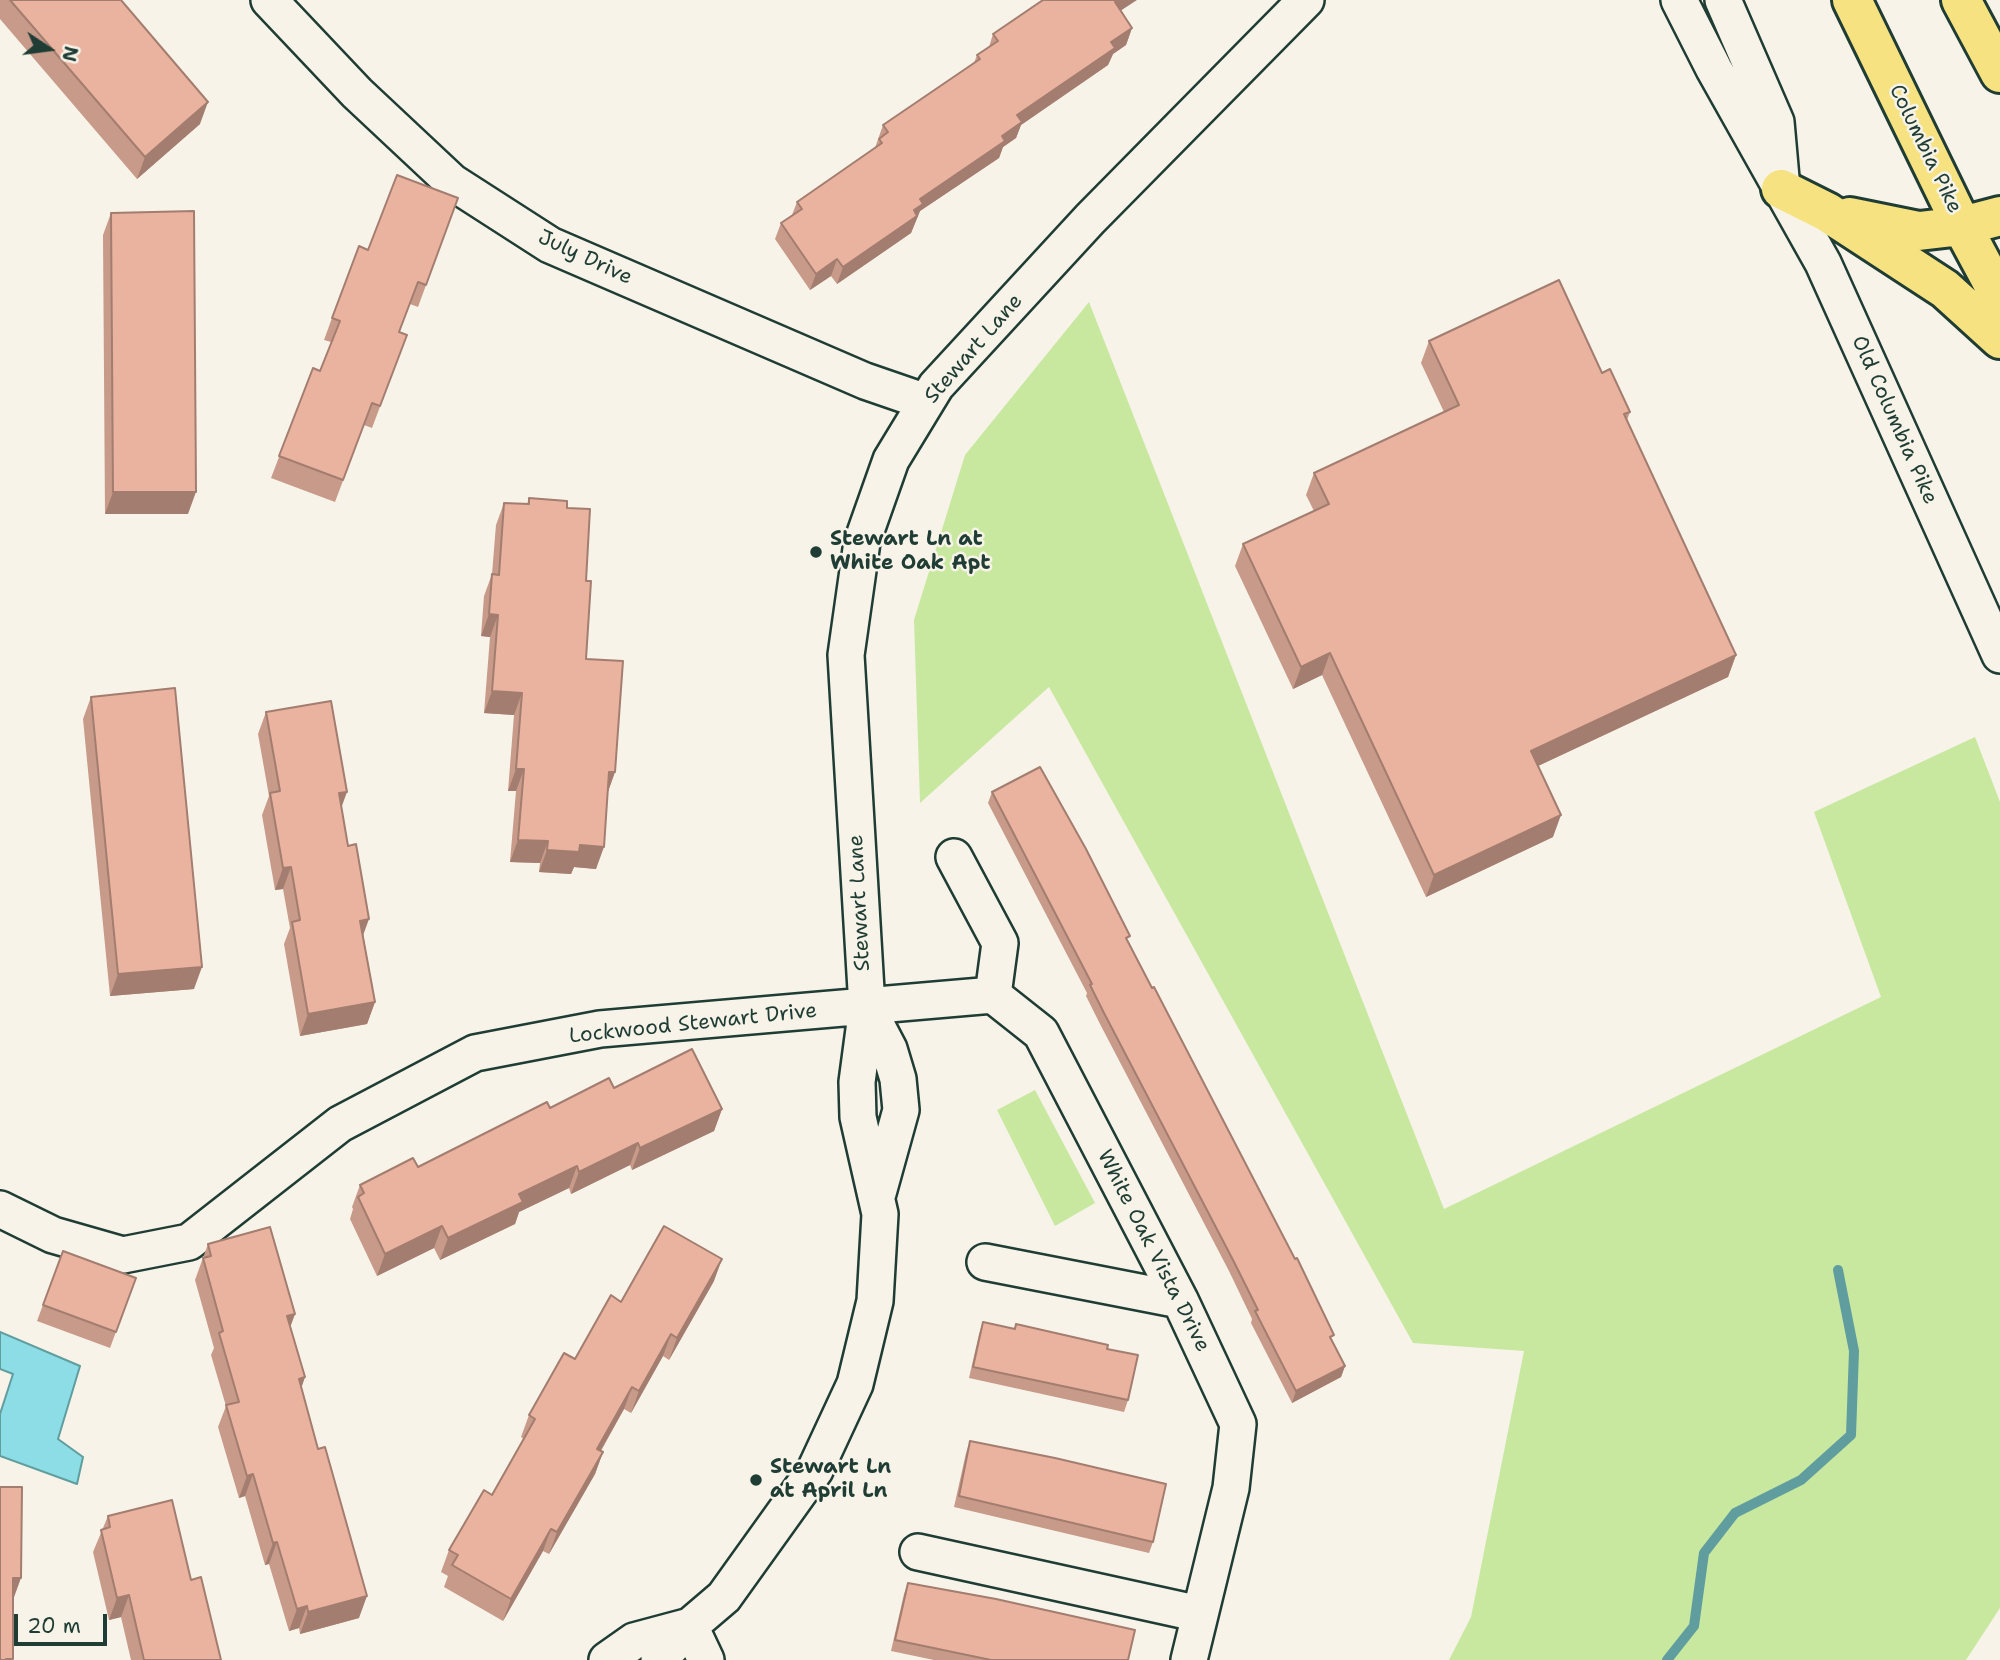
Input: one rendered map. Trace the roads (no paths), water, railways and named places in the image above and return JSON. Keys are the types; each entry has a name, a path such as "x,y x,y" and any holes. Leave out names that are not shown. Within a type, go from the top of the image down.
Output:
{"highway":[{"name":"Columbia Pike","path":"1852,0 1962,226 2000,297"},
{"path":"1961,0 2000,73"},
{"path":"1782,189 1827,212 1945,289 2000,340"},
{"path":"1827,212 1919,231 1962,226 2000,216"}],"street":[{"name":"July Drive","path":"269,0 357,93 452,182 550,245 864,381 926,402"},
{"name":"Stewart Lane","path":"659,1660 690,1626 724,1597 815,1470 855,1384 874,1301 880,1214 877,1199 901,1110 898,1079 889,1049 867,1007 846,654 862,542 891,460 936,386 1090,219 1306,0"},
{"name":"Old Columbia Pike","path":"1679,0 1714,69 1823,263 2000,655"},
{"name":"Old Columbia Pike","path":"1723,0 1776,122 1782,189"},
{"path":"867,1007 993,995 1000,943 954,857"},
{"name":"White Oak Vista Drive","path":"993,995 1041,1033 1180,1300 1238,1423 1231,1489 1189,1660"},
{"name":"Lockwood Stewart Drive","path":"0,1209 53,1235 123,1255 189,1242 340,1124 475,1053 600,1029 867,1007"},
{"path":"985,1262 1180,1300"},
{"path":"918,1552 1200,1614"},
{"name":"Stewart Lane","path":"607,1660 634,1641 690,1626"},
{"path":"690,1626 706,1660"}],"water":[{"path":"0,1332 80,1366 58,1439 83,1457 77,1484 0,1456 0,1414 13,1374 0,1369"}],"waterway":[{"path":"1667,1660 1694,1626 1704,1553 1735,1513 1801,1480 1851,1435 1854,1351 1838,1270"}],"place":[{"name":"Stewart Ln at White Oak Apt","path":"816,552"},
{"name":"Stewart Ln at April Ln","path":"756,1480"}]}
